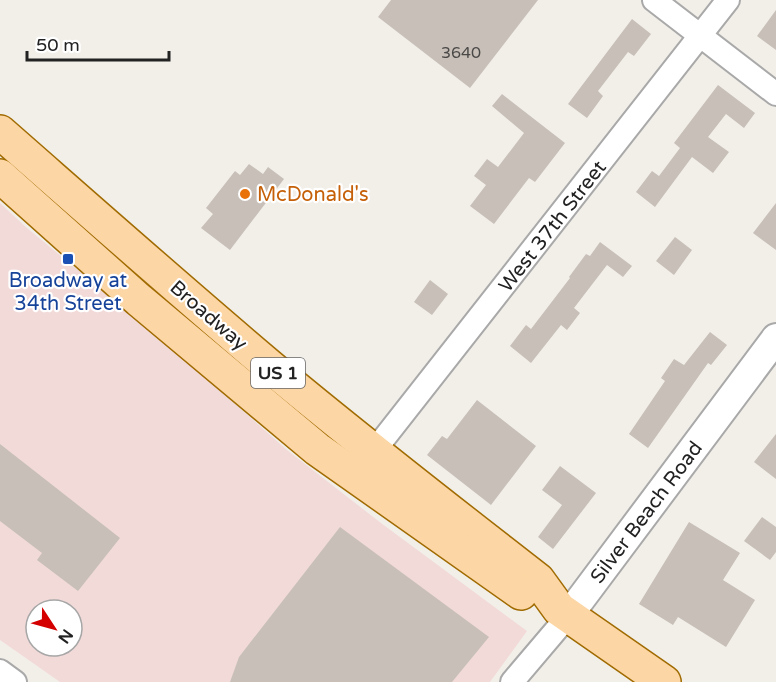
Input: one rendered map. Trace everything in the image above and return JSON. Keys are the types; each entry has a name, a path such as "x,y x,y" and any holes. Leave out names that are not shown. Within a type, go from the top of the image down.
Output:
{"main road":[{"name":"Broadway","path":"0,132 269,366 538,580 563,613"},
{"name":"Broadway","path":"0,176 139,300 318,449 525,596 563,613"},
{"path":"105,268 119,263 130,266 140,272 245,364 260,368 269,366"},
{"name":"US 1","path":"563,613 664,682"}],"street":[{"path":"654,0 776,94"},
{"name":"West 37th Street","path":"374,451 729,0"},
{"name":"Silver Beach Road","path":"512,682 776,339"},
{"path":"0,671 15,682"}],"shaded area":[{"path":"0,203 170,346 287,450 527,631 490,682 60,682 26,658 84,658 84,598 24,598 24,657 0,640"}],"building":[{"path":"391,0 538,0 470,88 378,17"},
{"path":"776,10 776,50 757,36"},
{"path":"632,19 651,34 634,56 628,52 598,91 603,96 587,118 568,104"},
{"path":"718,85 755,113 744,128 726,114 708,137 729,152 713,173 692,157 655,207 636,192 652,171 659,176 680,148 674,143"},
{"path":"502,94 565,143 535,182 529,178 494,224 470,206 486,185 474,176 487,159 498,167 524,133 492,106"},
{"name":"McDonald's","path":"249,164 263,174 268,167 284,179 230,250 201,228 213,214 206,208 235,171 240,175"},
{"path":"776,203 776,250 753,233"},
{"path":"675,237 692,250 674,275 656,261"},
{"path":"600,242 632,266 623,277 607,265 574,308 580,313 567,330 561,325 531,363 510,346 526,325 531,329 586,254 590,256"},
{"path":"430,280 448,294 432,315 414,302"},
{"path":"710,332 727,345 711,365 708,363 648,448 629,434 665,381 661,378 674,359 684,365"},
{"path":"477,400 536,446 491,505 427,455 442,436 447,439"},
{"path":"776,434 776,479 754,462"},
{"path":"0,444 120,538 78,591 37,560 42,553 0,521"},
{"path":"560,466 596,493 553,549 538,537 562,505 542,490"},
{"path":"762,517 776,527 776,552 770,560 744,541"},
{"path":"689,522 740,553 723,580 755,600 726,647 678,617 673,625 639,604"},
{"path":"340,527 489,637 452,682 230,682 239,657"}],"place":[{"name":"McDonald's","path":"245,194"},
{"name":"Broadway at 34th Street","path":"68,259"}]}
